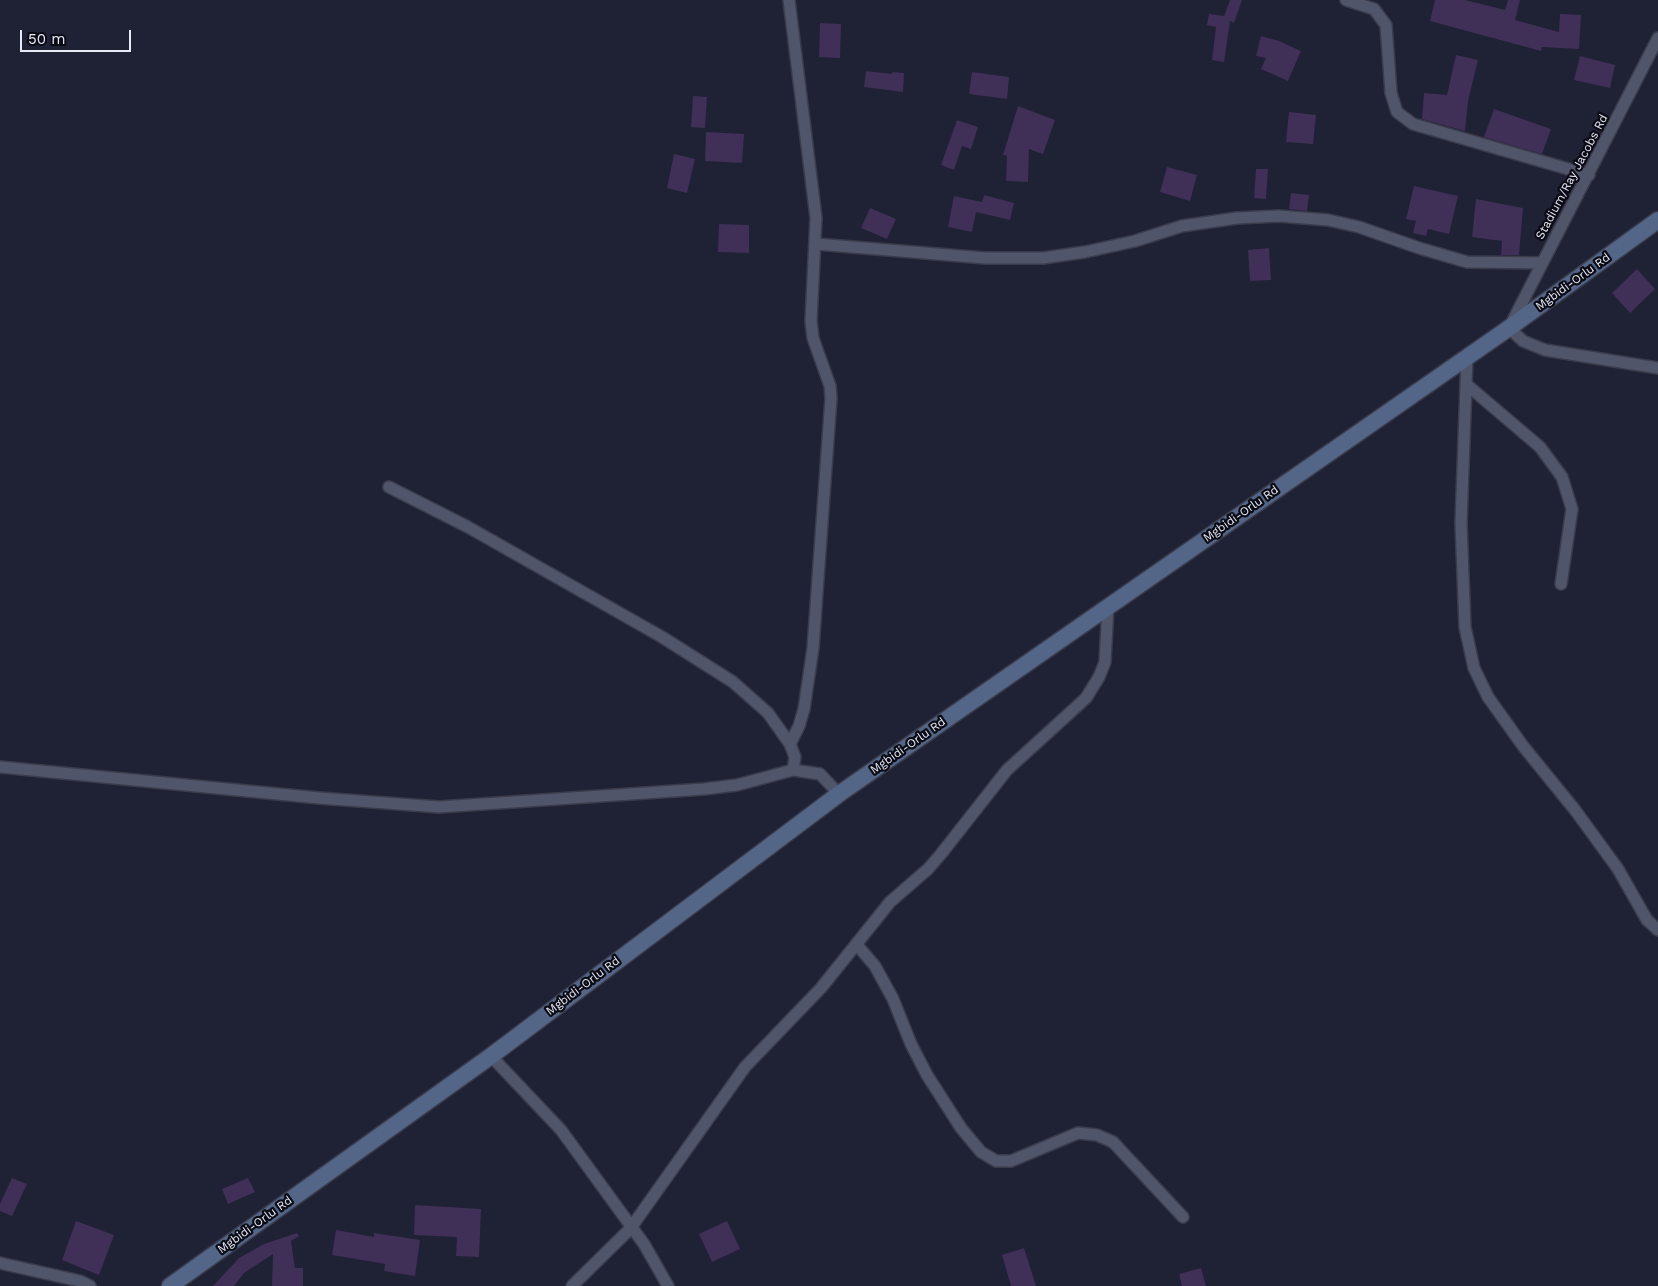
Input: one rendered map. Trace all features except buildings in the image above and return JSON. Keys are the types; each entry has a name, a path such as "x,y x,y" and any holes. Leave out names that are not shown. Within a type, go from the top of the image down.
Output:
{"main road":[{"name":"Mgbidi-Orlu Rd","path":"170,1286 491,1056 839,794 1510,328 1658,220"}],"street":[{"path":"789,0 816,218 811,322 813,338 830,386 831,398 813,648 804,709 799,726 790,744"},
{"path":"1346,0 1374,9 1386,25 1391,93 1397,112 1413,124 1589,176"},
{"name":"Stadium/Ray Jacobs Rd","path":"1510,328 1658,38"},
{"path":"816,244 985,258 1043,258 1085,252 1135,241 1182,226 1237,218 1279,216 1328,220 1359,227 1418,248 1467,262 1542,263"},
{"path":"1510,328 1523,341 1545,350 1658,368"},
{"path":"1467,357 1461,523 1465,627 1474,668 1488,697 1523,746 1575,810 1618,869 1646,920 1658,930"},
{"path":"1466,384 1540,447 1562,477 1572,509 1561,584"},
{"path":"389,487 468,527 654,632 733,682 768,713 790,744 795,757 793,770"},
{"path":"572,1286 630,1229 745,1067 821,988 890,902 941,854 1006,770 1086,698 1099,677 1105,662 1108,606"},
{"path":"0,767 319,798 439,807 704,789 737,785 793,770 820,774 839,794"},
{"path":"857,945 875,966 893,999 911,1044 927,1075 961,1128 981,1152 996,1161 1011,1161 1078,1133 1097,1135 1113,1142 1183,1217"},
{"path":"491,1056 561,1130 630,1229 644,1244 668,1286"},
{"path":"0,1263 80,1281 90,1286"}]}
